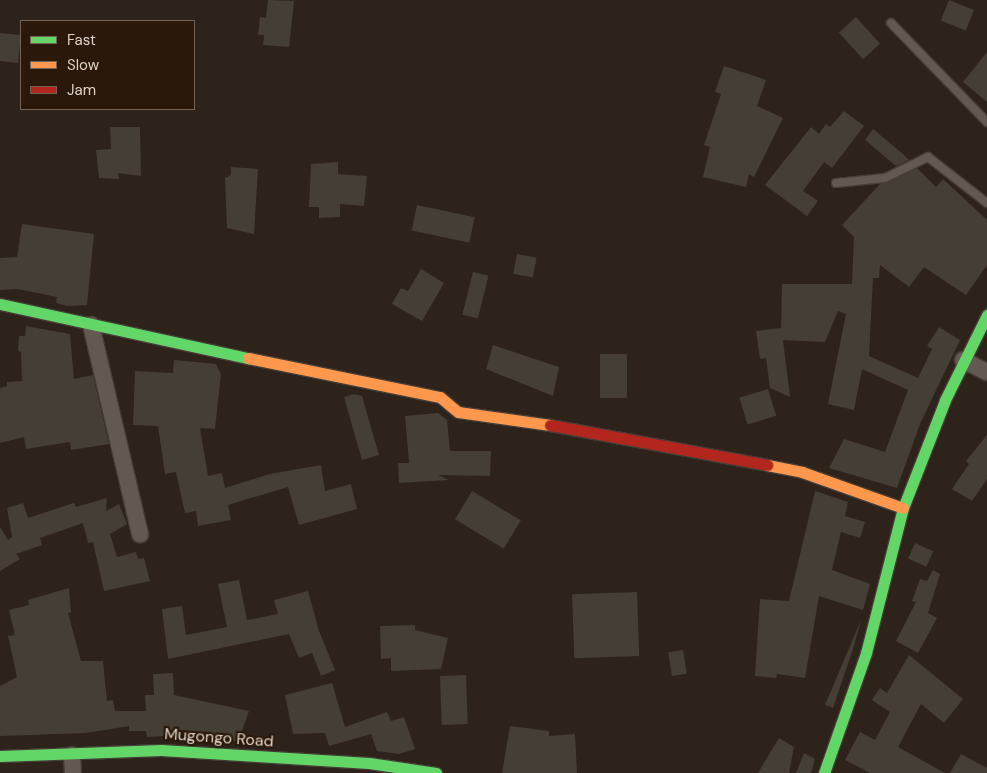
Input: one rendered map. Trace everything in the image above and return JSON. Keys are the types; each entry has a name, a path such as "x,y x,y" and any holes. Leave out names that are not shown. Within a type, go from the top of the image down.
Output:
{"street":[{"path":"0,304 90,325 144,333 297,370 440,397 458,412 534,422 802,472 903,508"},
{"path":"824,773 866,653 903,508 963,360 987,315"},
{"path":"90,325 140,534"},
{"path":"963,360 987,372"},
{"name":"Mugongo Road","path":"0,756 72,755 160,750 369,763 436,773"},
{"path":"72,755 73,773"}],"lane":[{"path":"891,23 987,122"},
{"path":"836,183 886,178 928,157 987,203"}],"building":[{"path":"268,0 294,1 289,47 263,45 264,35 258,35 260,17 266,18"},
{"path":"949,0 974,10 966,31 941,20"},
{"path":"856,17 880,44 863,59 839,32"},
{"path":"0,33 20,35 18,63 0,61"},
{"path":"987,52 987,102 963,82"},
{"path":"724,66 766,80 757,106 783,118 754,177 749,174 746,187 703,177 710,147 704,145 721,94 715,92"},
{"path":"844,111 864,126 832,168 824,162 803,191 818,201 807,216 765,185 811,127 819,134 826,124 830,127"},
{"path":"110,127 140,127 141,176 118,173 119,179 99,178 96,150 111,149"},
{"path":"873,129 909,160 896,166 865,140"},
{"path":"338,162 338,174 367,176 364,206 340,204 340,217 319,218 319,207 309,207 311,164"},
{"path":"231,167 258,169 254,234 227,228 225,178 231,175"},
{"path":"917,168 936,187 943,179 987,220 987,265 966,295 924,267 909,287 880,265 879,278 873,278 869,356 918,378 932,349 927,346 939,327 960,340 920,424 897,488 829,468 844,439 885,452 908,390 862,369 854,410 828,404 846,314 838,311 825,342 783,340 790,397 770,388 766,358 760,359 756,331 781,328 782,284 852,284 854,237 842,225 880,184"},
{"path":"417,205 475,217 469,243 412,230"},
{"path":"22,224 94,234 87,305 67,306 56,303 57,297 18,289 0,290 0,258 17,257"},
{"path":"517,254 537,258 533,277 513,274"},
{"path":"421,269 444,283 422,321 392,304 401,288 408,291"},
{"path":"473,272 489,276 478,319 462,315"},
{"path":"26,326 70,334 74,379 93,375 109,444 71,450 70,442 26,449 24,437 0,443 0,388 7,386 7,382 22,381 21,352 18,351 19,336 25,336"},
{"path":"493,345 559,367 553,396 486,369"},
{"path":"600,354 627,354 627,398 600,398"},
{"path":"174,360 216,364 221,374 215,429 200,428 208,476 222,473 225,488 270,474 321,465 325,491 351,484 357,509 299,525 288,487 228,505 231,520 198,526 196,511 185,513 176,472 165,474 158,426 133,425 135,371 173,373"},
{"path":"768,389 776,416 747,425 739,398"},
{"path":"354,394 362,396 379,455 362,460 344,397"},
{"path":"438,413 447,420 450,451 491,451 490,476 438,475 449,480 399,483 398,463 409,463 405,416"},
{"path":"987,435 987,479 972,501 952,489 969,464 966,461"},
{"path":"472,491 521,520 504,549 455,519"},
{"path":"815,491 848,502 845,516 865,522 860,538 841,532 832,570 870,584 863,610 819,596 805,678 777,674 776,678 755,676 760,599 789,601"},
{"path":"107,498 106,511 119,504 127,524 110,534 117,557 136,552 138,559 144,558 150,581 104,591 93,542 88,543 83,523 40,538 42,545 16,554 20,559 0,571 0,527 8,540 12,537 7,508 23,503 28,518 74,503 76,507"},
{"path":"915,543 933,551 926,567 908,559"},
{"path":"933,570 940,574 928,613 937,618 918,653 896,641 916,602 912,601 920,579 927,581"},
{"path":"239,580 247,620 278,614 274,600 308,591 319,631 335,670 321,676 312,653 299,658 289,634 168,659 162,609 182,606 186,635 227,627 218,584"},
{"path":"69,588 71,612 68,613 81,661 103,661 107,701 113,700 115,711 146,711 145,695 154,695 153,674 173,673 174,695 249,711 238,742 203,732 202,738 185,735 147,737 146,731 129,731 129,726 86,733 0,736 0,686 17,677 8,636 15,635 9,610 29,605 28,600"},
{"path":"637,592 639,656 574,658 572,594"},
{"path":"861,620 853,649 833,708 825,705"},
{"path":"415,625 415,630 448,638 441,669 391,671 391,658 381,659 380,626"},
{"path":"683,650 687,674 672,676 668,652"},
{"path":"909,655 963,699 944,723 921,704 898,747 945,773 870,773 845,760 860,732 875,740 890,712 872,700 880,688 887,693"},
{"path":"466,675 468,724 442,725 440,676"},
{"path":"332,683 345,727 387,712 391,721 404,717 415,749 399,754 377,751 371,734 329,746 325,733 293,734 285,695"},
{"path":"510,726 549,731 549,736 575,734 577,773 502,773"},
{"path":"779,738 794,747 789,773 758,773"},
{"path":"804,753 815,759 811,773 796,773"},
{"path":"961,754 987,768 987,773 950,773"}],"traffic: fast":[{"path":"0,304 248,358"},
{"path":"824,773 866,653 903,508 945,400 987,315"},
{"path":"0,756 161,750 369,763 436,773"}],"traffic: slow":[{"path":"248,358 440,397 458,412 550,425"},
{"path":"767,465 802,472 903,508"}],"traffic: jam":[{"path":"550,425 767,465"}]}
